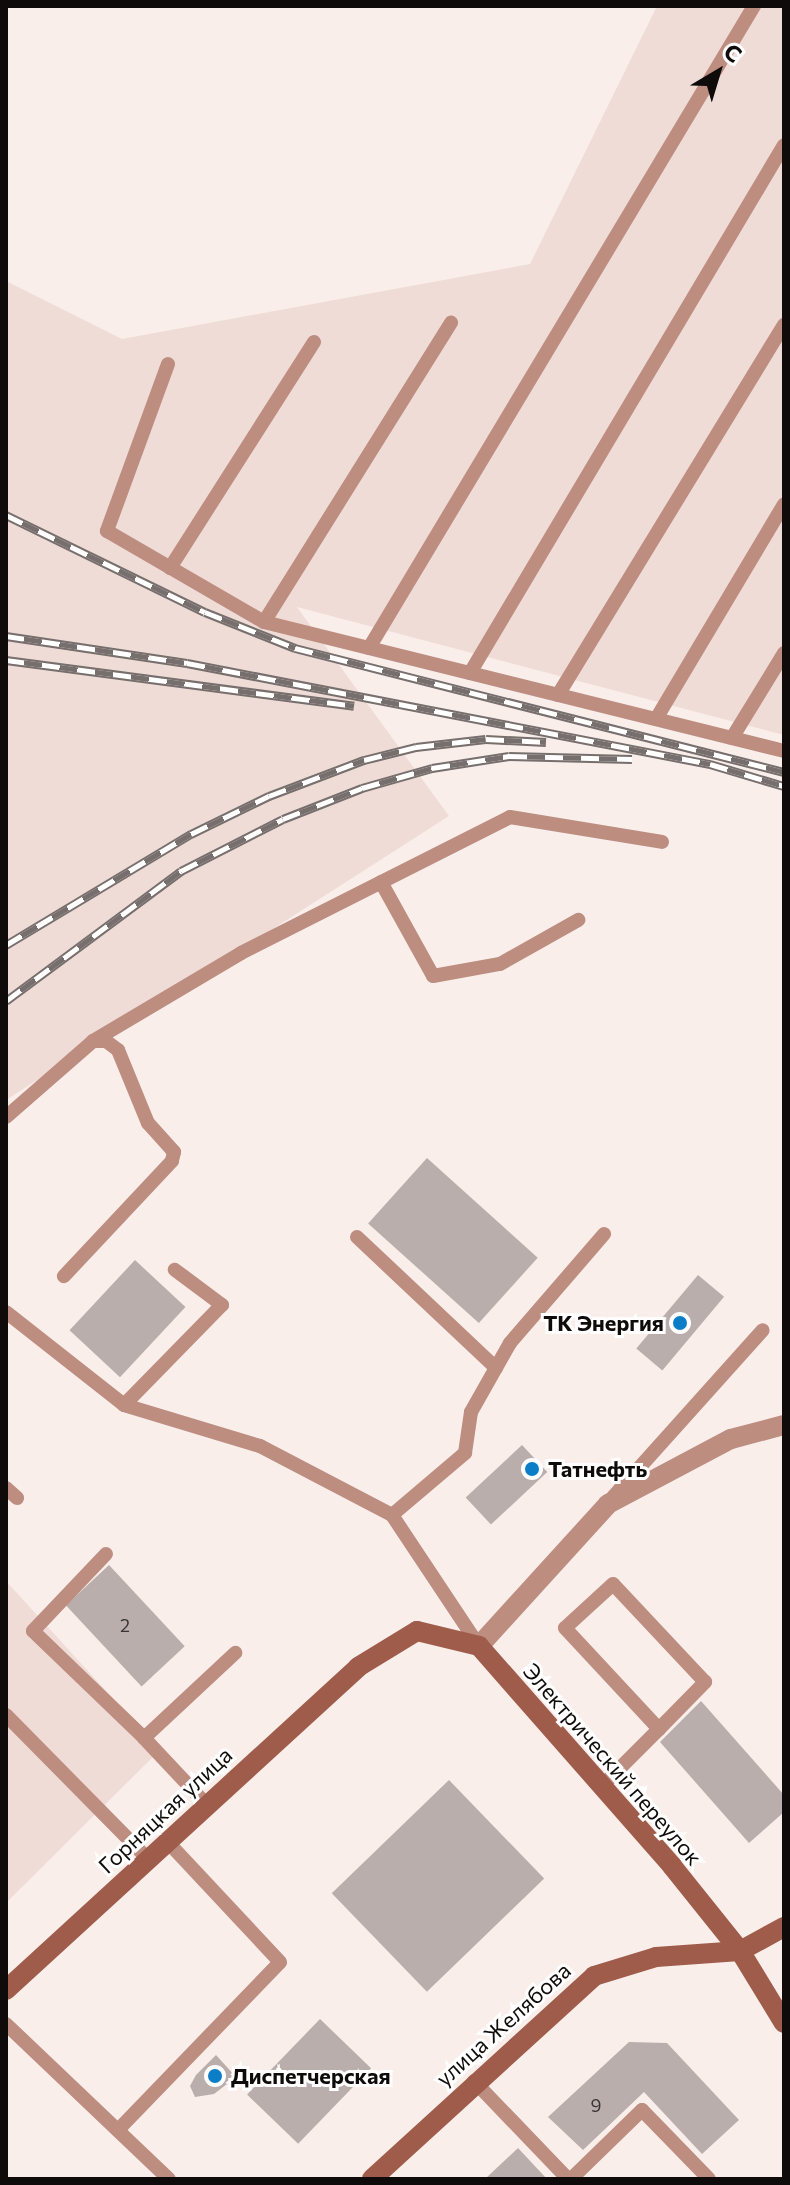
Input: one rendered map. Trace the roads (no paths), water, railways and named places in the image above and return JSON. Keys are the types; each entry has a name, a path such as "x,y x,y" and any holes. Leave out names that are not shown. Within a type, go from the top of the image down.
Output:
{"street":[{"path":"479,1646 608,1504 731,1439 784,1425"},
{"name":"Горняцкая улица","path":"6,1990 358,1667 417,1631 479,1646"},
{"name":"Электрический переулок","path":"479,1646 602,1786 740,1951 784,2023"},
{"path":"740,1951 784,1927"},
{"name":"улица Желябова","path":"372,2179 474,2081 594,1976 656,1957 740,1951"}],"lane":[{"path":"369,648 754,6"},
{"path":"470,673 784,145"},
{"path":"264,622 451,323"},
{"path":"558,695 784,325"},
{"path":"170,568 314,342"},
{"path":"168,364 107,531 264,622 784,751"},
{"path":"656,719 784,504"},
{"path":"732,738 784,653"},
{"path":"6,1117 93,1041 241,953 510,817 662,842"},
{"path":"381,882 433,976 500,964 578,920"},
{"path":"64,1276 172,1161 174,1152 148,1123 118,1050 106,1041 93,1041"},
{"path":"392,1515 439,1481 465,1453 471,1412 510,1343 604,1234"},
{"path":"357,1237 496,1368"},
{"path":"124,1405 222,1305 175,1270"},
{"path":"6,1312 124,1405 260,1446 392,1515 479,1646"},
{"path":"608,1504 763,1330"},
{"path":"106,1554 33,1631 144,1738 206,1804"},
{"path":"602,1786 659,1729 705,1682 613,1584 565,1628 659,1729"},
{"path":"144,1738 235,1653"},
{"path":"6,1715 147,1858"},
{"path":"118,2130 280,1962 166,1840"},
{"path":"6,2024 169,2179"},
{"path":"474,2081 569,2179 642,2110 709,2179"}],"railway":[{"path":"6,515 205,612 295,648 784,772"},
{"path":"6,636 187,663 710,764 784,786"},
{"path":"6,660 354,706"},
{"path":"6,945 191,834 269,796 364,760 416,747 486,739 546,742"},
{"path":"6,1001 181,871 283,819 362,788 432,768 509,756 632,759"}],"place":[{"name":"ТК Энергия","path":"680,1323"},
{"name":"Татнефть","path":"532,1469"},
{"name":"Диспетчерская","path":"215,2076"}]}
